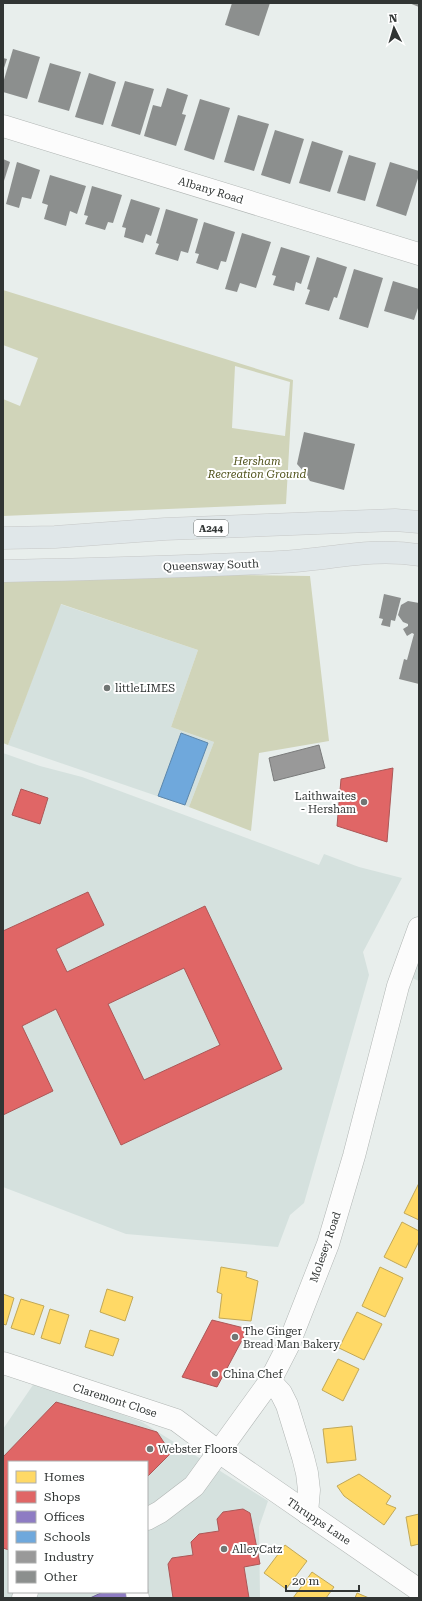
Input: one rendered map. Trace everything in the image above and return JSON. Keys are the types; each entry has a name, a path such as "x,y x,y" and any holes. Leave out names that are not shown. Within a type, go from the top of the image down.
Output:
{"main road":[{"name":"A244","path":"3,538 55,537 165,529 395,520 419,522"},
{"name":"Queensway South","path":"3,571 282,562 380,552 419,556"}],"street":[{"name":"Albany Road","path":"3,126 419,254"},
{"name":"Molesey Road","path":"148,1518 160,1512 194,1486 270,1381 288,1346 328,1244 354,1156 398,986 419,928"},
{"name":"Claremont Close","path":"3,1363 176,1420 219,1452"},
{"path":"270,1381 281,1393 287,1405 303,1457 309,1490 307,1513"},
{"name":"Thrupps Lane","path":"219,1452 419,1590"}],"shaded area":[{"name":"littleLIMES","path":"60,604 198,650 171,727 214,742 189,807 8,745","holes":["181,733 208,743 185,805 159,796"]},
{"path":"3,753 40,766 82,777 319,865 324,854 359,867 402,878 363,952 369,975 304,1203 290,1215 278,1247 126,1234 3,1187"},
{"path":"419,961 419,981 412,978"},
{"path":"35,1382 142,1422 268,1501 259,1527 260,1598 3,1598 3,1429"}],"green space":[{"name":"Hersham Recreation Ground","path":"3,290 293,380 286,504 3,516 3,399 20,406 38,358 3,345","holes":["235,366 290,382 285,436 232,428"]},
{"path":"61,573 310,576 329,741 259,753 251,831 189,807 214,742 171,727 198,650 61,604 8,745 3,743 3,576"}],"building: Homes":[{"path":"419,1183 419,1220 404,1213"},
{"path":"402,1222 419,1231 419,1241 406,1268 384,1257"},
{"path":"221,1267 247,1272 246,1277 258,1281 251,1321 219,1318 222,1294 217,1292"},
{"path":"380,1267 403,1278 385,1317 362,1306"},
{"path":"107,1289 133,1297 125,1321 100,1312"},
{"path":"3,1294 14,1298 6,1325 3,1324"},
{"path":"21,1299 44,1306 34,1335 11,1328"},
{"path":"50,1309 69,1315 60,1344 41,1338"},
{"path":"357,1312 382,1324 364,1360 339,1348"},
{"path":"90,1330 119,1339 113,1356 85,1347"},
{"path":"338,1359 359,1369 343,1401 322,1390"},
{"path":"352,1426 356,1460 327,1463 323,1429"},
{"path":"359,1474 391,1496 386,1504 396,1508 384,1525 344,1496 337,1486"},
{"path":"419,1514 419,1544 411,1546 406,1517"},
{"path":"285,1545 307,1561 286,1589 264,1573"},
{"path":"312,1572 334,1587 326,1598 293,1598"},
{"path":"357,1593 369,1598 355,1598"}],"building: Shops":[{"name":"Laithwaites - Hersham","path":"393,768 387,842 337,826 341,779"},
{"path":"21,789 48,798 40,824 12,815"},
{"path":"88,892 104,925 56,949 67,972 205,906 282,1069 121,1145 56,1009 22,1026 53,1091 3,1115 3,931","holes":["184,968 220,1045 144,1080 108,1004"]},
{"path":"212,1320 248,1329 217,1387 182,1377"},
{"path":"56,1402 157,1432 171,1453 148,1476 148,1461 8,1461 8,1550 3,1548 3,1457"},
{"name":"AlleyCatz","path":"243,1509 250,1513 260,1564 244,1567 249,1598 173,1598 168,1564 172,1558 193,1555 191,1542 199,1534 219,1531 217,1519 223,1512"}],"building: Offices":[{"path":"101,1593 131,1593 132,1598 90,1598"}],"building: Schools":[{"path":"181,733 208,743 185,805 158,796"}],"building: Industry":[{"path":"319,745 325,768 274,781 269,758"}],"building: Other":[{"path":"232,3 270,3 259,36 225,25"},
{"path":"409,3 419,3 419,7"},
{"path":"13,49 40,57 27,99 3,92 3,83"},
{"path":"3,58 7,59 3,71"},
{"path":"50,63 81,72 69,111 38,102"},
{"path":"89,73 116,82 103,125 75,117"},
{"path":"125,81 154,89 140,135 111,126"},
{"path":"167,88 188,95 182,114 186,115 176,146 144,136 153,105 161,107"},
{"path":"200,99 230,108 214,160 184,150"},
{"path":"238,115 269,124 254,171 224,162"},
{"path":"275,130 304,139 290,184 261,175"},
{"path":"312,141 343,151 330,192 299,183"},
{"path":"349,155 376,163 365,201 337,193"},
{"path":"3,159 10,162 3,184"},
{"path":"17,162 40,170 31,199 22,197 19,208 6,204"},
{"path":"390,162 419,171 406,216 376,206"},
{"path":"50,175 86,186 77,214 70,211 66,226 44,219 48,205 42,203"},
{"path":"92,186 122,195 113,223 108,222 105,230 85,224 88,216 84,215"},
{"path":"131,199 160,208 151,236 146,234 143,243 124,237 126,228 122,227"},
{"path":"166,209 198,219 188,253 181,251 178,261 155,254 159,244 156,243"},
{"path":"204,222 235,232 226,262 221,261 218,270 196,263 199,254 195,253"},
{"path":"242,233 271,242 256,288 240,283 237,292 225,289"},
{"path":"281,247 310,256 301,284 296,282 294,291 273,285 276,276 272,275"},
{"path":"317,257 347,267 337,298 334,297 329,311 305,304 310,290 307,289"},
{"path":"354,269 383,278 368,328 339,319"},
{"path":"393,281 419,289 419,305 414,320 384,311"},
{"path":"304,432 355,444 344,490 310,481 297,464"},
{"path":"384,594 401,598 395,621 391,620 390,627 381,625 383,619 379,618"},
{"path":"408,601 419,603 419,684 399,679 404,659 407,660 414,634 412,633 407,636 403,629 408,626 408,624 403,622 398,615 401,605"}],"place":[{"name":"littleLIMES","path":"107,688"},
{"name":"Laithwaites - Hersham","path":"364,802"},
{"name":"The Ginger Bread Man Bakery","path":"235,1337"},
{"name":"China Chef","path":"215,1374"},
{"name":"Webster Floors","path":"150,1449"},
{"name":"AlleyCatz","path":"224,1549"}]}
